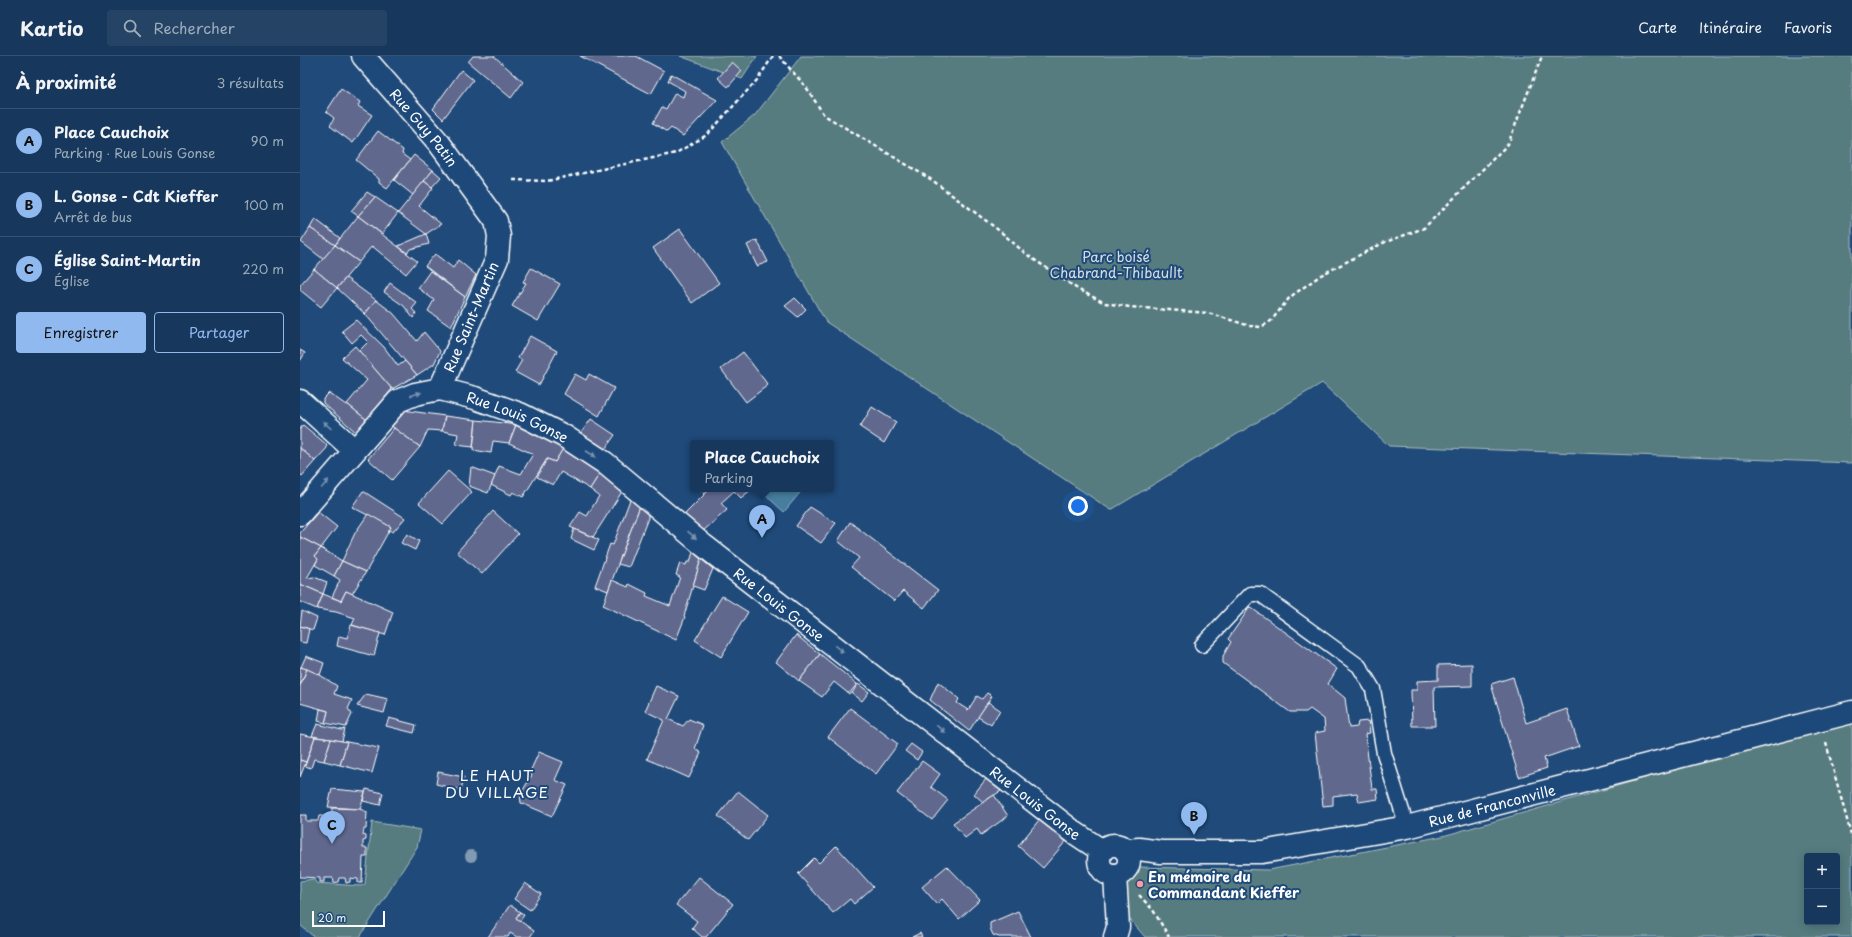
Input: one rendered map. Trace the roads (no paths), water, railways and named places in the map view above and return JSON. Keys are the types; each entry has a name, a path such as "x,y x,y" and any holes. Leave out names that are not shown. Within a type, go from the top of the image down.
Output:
{"street":[{"name":"Rue Guy Patin","path":"363,56 439,142 482,200"},
{"name":"Rue Saint-Martin","path":"440,389 497,259 498,236 496,221 482,200"},
{"path":"300,514 398,401 415,394 440,389"},
{"name":"Rue Louis Gonse","path":"440,389 475,398 520,414 564,436 605,463 703,545 747,571 1075,833 1102,851"},
{"path":"300,400 354,450"},
{"name":"Rue de Franconville","path":"1102,851 1114,845 1118,846 1123,862 1149,857 1160,852 1262,852 1407,827 1630,771 1819,719 1852,712"},
{"path":"1121,934 1123,862"}],"lane":[{"path":"1202,645 1250,594 1260,594 1359,666 1373,689 1384,753 1407,827"}],"water":[{"path":"762,492 801,492 784,512"}],"place":[{"name":"Place Cauchoix","path":"762,538"},
{"name":"L. Gonse - Cdt Kieffer","path":"1194,835"},
{"name":"Église Saint-Martin","path":"332,844"},
{"name":"En mémoire du Commandant Kieffer","path":"1140,884"}],"district":[{"name":"LE HAUT DU VILLAGE","path":"497,782"}],"park label":[{"name":"Parc boisé Chabrand-Thibaullt","path":"1116,264"}]}
